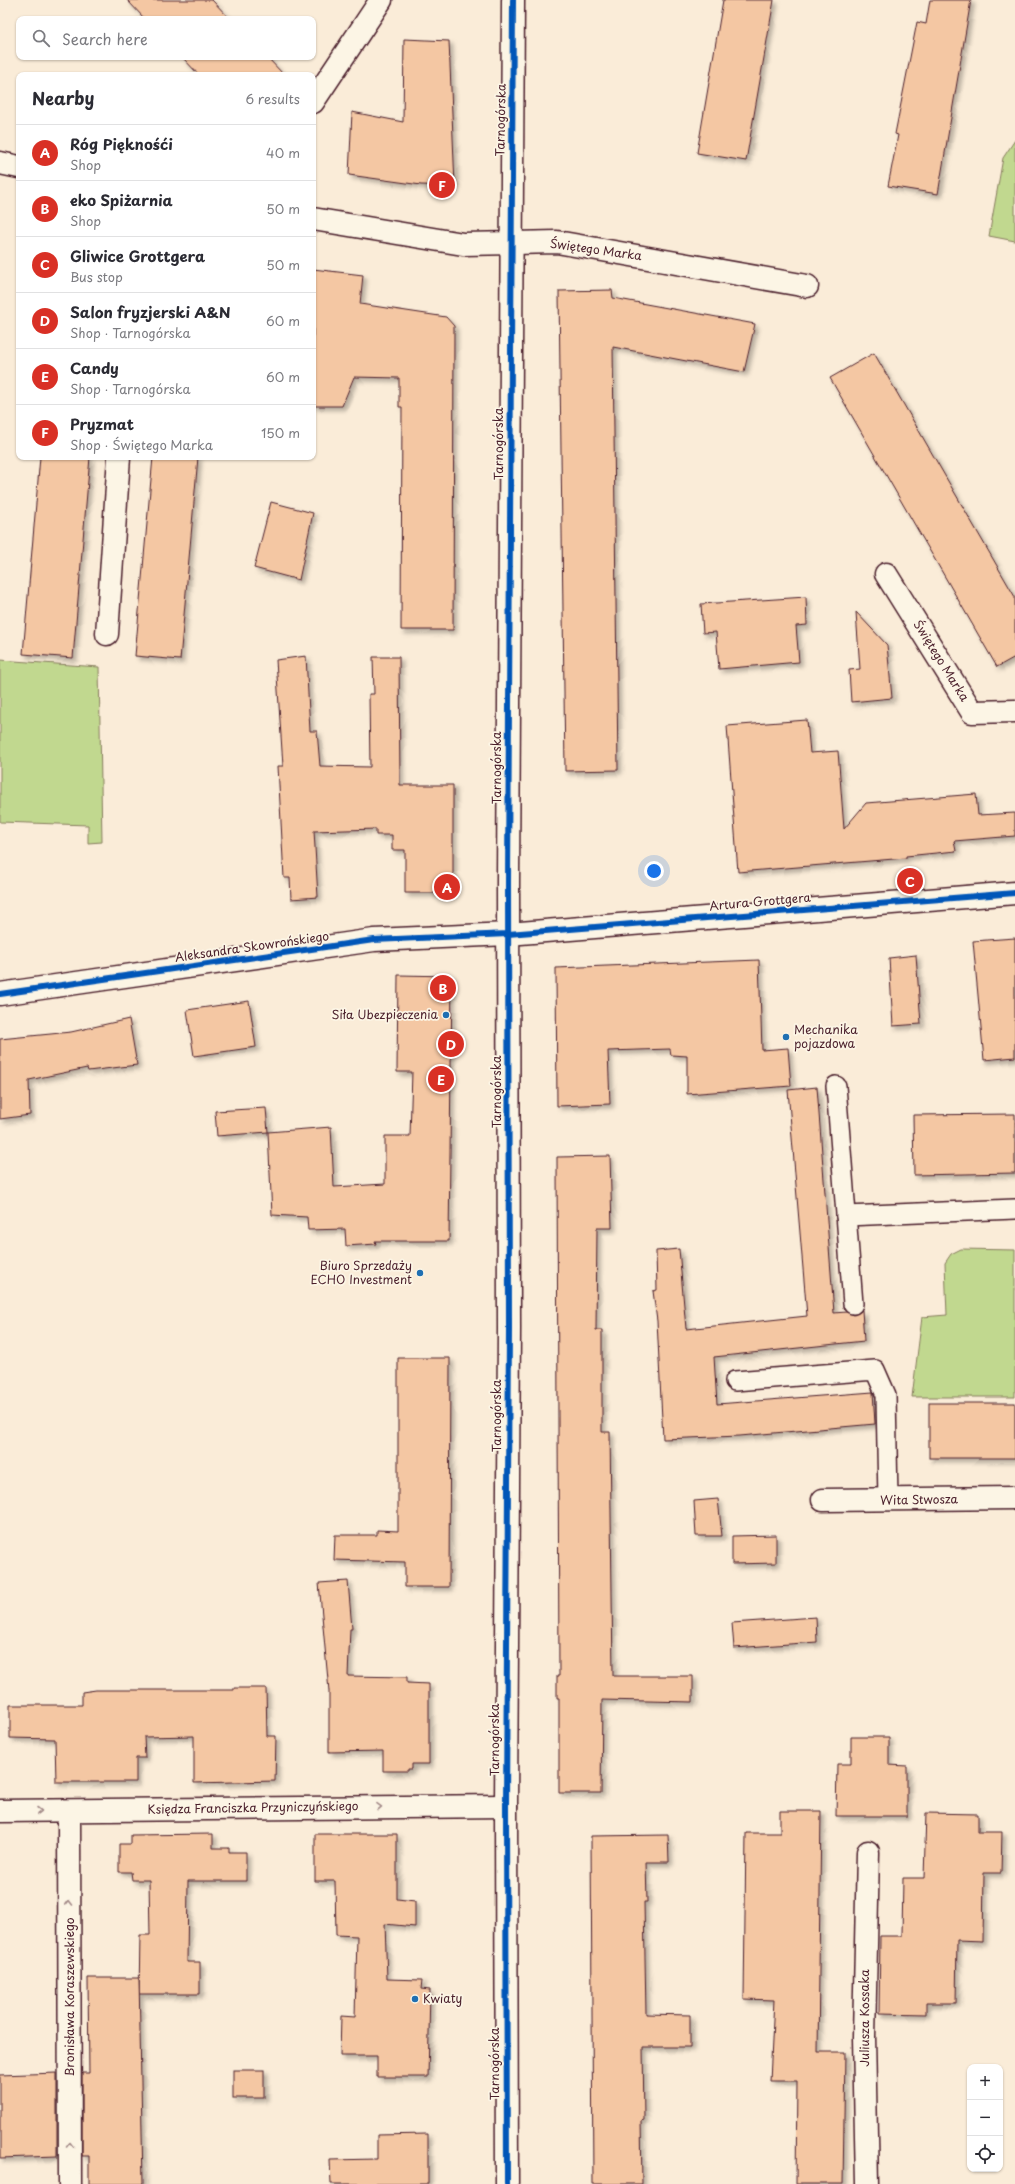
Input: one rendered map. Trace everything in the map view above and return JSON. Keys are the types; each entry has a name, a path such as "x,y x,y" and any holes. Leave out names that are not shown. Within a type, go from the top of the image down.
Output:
{"street":[{"path":"316,98 381,0"},
{"name":"Tarnogórska","path":"507,2184 506,1806 508,934 513,0"},
{"path":"0,163 16,166"},
{"name":"Świętego Marka","path":"316,220 463,244 557,242 807,286"},
{"path":"107,634 119,460"},
{"name":"Świętego Marka","path":"886,574 972,712 1015,711"},
{"name":"Artura Grottgera","path":"508,934 1015,893"},
{"name":"Aleksandra Skowrońskiego","path":"0,994 374,940 508,934"},
{"name":"Wita Stwosza","path":"823,1500 1015,1498"},
{"name":"Księdza Franciszka Przyniczyńskiego","path":"0,1811 506,1806"},
{"name":"Bronisława Koraszewskiego","path":"69,1810 70,2184"},
{"name":"Juliusza Kossaka","path":"867,2184 864,2037 868,1852"}],"lane":[{"path":"836,1086 852,1304"},
{"path":"846,1216 1015,1209"},
{"path":"735,1381 876,1370 886,1395 888,1500"}],"green space":[{"path":"1015,140 1015,241 989,236 1003,158"},
{"path":"0,660 99,667 102,842 88,843 88,825 0,822"},
{"path":"961,1249 1015,1250 1015,1397 912,1397 922,1317 947,1315 945,1263 951,1254"}],"building":[{"path":"127,0 212,0 227,16 142,16"},
{"path":"723,0 774,0 746,161 697,153"},
{"path":"930,0 971,0 938,194 888,186 898,135 895,134 917,22 926,24"},
{"path":"404,39 449,41 455,186 421,185 349,175 352,112 403,122"},
{"path":"185,60 270,60 281,72 196,72"},
{"path":"316,269 363,275 360,304 446,317 454,326 453,630 401,630 402,407 399,407 399,378 354,377 342,406 316,406"},
{"path":"612,290 613,298 755,324 744,372 613,347 618,770 565,771 559,291"},
{"path":"874,353 1015,597 1015,657 997,667 830,378"},
{"path":"40,460 90,460 73,658 23,654"},
{"path":"153,460 198,460 180,660 135,656"},
{"path":"271,502 313,513 299,580 254,568"},
{"path":"806,597 807,625 796,626 799,662 719,669 716,632 703,633 701,604"},
{"path":"856,612 887,645 892,698 851,702 849,670 860,669"},
{"path":"306,656 310,731 317,731 320,766 370,767 369,694 374,694 373,657 399,657 400,785 453,785 453,884 444,893 405,893 405,850 392,850 392,835 376,835 376,829 314,831 318,897 291,899 290,878 284,878 278,766 283,766 276,660"},
{"path":"807,720 810,753 838,751 844,829 866,803 976,794 978,815 1015,813 1015,836 954,841 956,851 906,856 906,858 738,872 727,726"},
{"path":"1015,938 1015,1057 984,1060 973,941"},
{"path":"916,955 921,1024 893,1026 889,958"},
{"path":"759,960 762,1050 788,1048 791,1086 687,1094 687,1056 671,1055 670,1049 608,1051 610,1104 557,1106 556,968"},
{"path":"398,975 452,976 449,1241 375,1241 376,1244 346,1246 345,1229 308,1230 307,1217 272,1215 268,1132 331,1127 334,1187 385,1184 385,1136 410,1136 412,1072 397,1072"},
{"path":"249,1001 256,1047 194,1056 187,1010"},
{"path":"129,1019 137,1065 88,1071 87,1068 29,1080 30,1115 0,1119 0,1039 71,1032"},
{"path":"817,1087 834,1313 846,1312 854,1315 862,1310 864,1341 714,1357 717,1404 873,1392 875,1424 740,1436 663,1439 657,1321 653,1291 657,1290 656,1251 679,1249 686,1329 807,1316 788,1090"},
{"path":"266,1108 268,1132 217,1136 215,1111"},
{"path":"1015,1114 1015,1173 914,1175 913,1115"},
{"path":"610,1156 612,1228 597,1228 596,1330 602,1330 602,1432 610,1432 613,1676 693,1676 693,1702 602,1700 601,1793 559,1793 559,1698 557,1698 557,1676 559,1676 557,1157"},
{"path":"398,1358 450,1358 449,1587 405,1587 405,1562 334,1560 335,1535 377,1535 377,1530 398,1531"},
{"path":"929,1403 1015,1403 1015,1458 929,1458"},
{"path":"718,1499 722,1536 696,1536 694,1501"},
{"path":"776,1535 776,1563 732,1564 732,1536"},
{"path":"348,1581 352,1629 350,1629 348,1676 407,1677 407,1683 429,1684 429,1764 412,1764 412,1769 408,1769 408,1771 383,1771 383,1751 329,1752 329,1691 319,1583"},
{"path":"816,1617 817,1642 734,1648 732,1623"},
{"path":"234,1688 266,1688 267,1736 276,1736 275,1781 194,1783 194,1736 144,1737 145,1758 136,1758 136,1782 56,1782 55,1739 10,1738 10,1705 82,1705 82,1692 96,1690 234,1690"},
{"path":"851,1737 889,1737 889,1765 907,1766 907,1816 836,1816 837,1764 851,1764"},
{"path":"780,1811 821,1811 818,2052 845,2052 843,2184 796,2184 797,2081 770,2081 774,2000 744,1999 746,1833 780,1833"},
{"path":"926,1813 978,1814 978,1832 1002,1832 1001,1873 984,1873 983,1941 957,1940 956,2003 926,2003 926,2014 879,2013 880,1936 902,1936 903,1878 924,1878"},
{"path":"213,1834 213,1848 229,1848 229,1852 246,1852 246,1881 188,1881 187,1962 200,1962 200,1994 139,1994 140,1935 150,1935 149,1880 132,1880 131,1872 119,1872 119,1844 131,1844 131,1835"},
{"path":"315,1834 397,1834 397,1899 415,1901 415,1927 385,1924 387,1979 422,1980 421,1989 430,1990 428,2077 377,2077 377,2056 340,2056 341,2016 355,2017 357,1936 336,1935 335,1881 315,1881"},
{"path":"668,1835 669,1862 646,1862 647,1902 644,1902 646,2014 690,2015 690,2047 643,2047 644,2120 641,2121 642,2184 593,2184 591,1836"},
{"path":"88,1978 139,1978 143,2184 89,2184 89,2156 82,2156 82,2073 89,2073"},
{"path":"233,2070 264,2070 264,2098 233,2098"},
{"path":"57,2073 57,2156 0,2158 0,2075"},
{"path":"428,2134 428,2184 331,2184 330,2160 377,2159 377,2135"}],"cycle path":[{"path":"507,2184 506,1806 509,1329 508,883 513,0"},
{"path":"0,994 374,940 508,934 1015,893"}],"place":[{"name":"Pryzmat","path":"442,185"},
{"name":"Gliwice Grottgera","path":"910,881"},
{"name":"Róg Pięknośći","path":"447,887"},
{"name":"eko Spiżarnia","path":"443,988"},
{"name":"Siła Ubezpieczenia","path":"446,1015"},
{"name":"Mechanika pojazdowa","path":"786,1037"},
{"name":"Salon fryzjerski A&N","path":"451,1044"},
{"name":"Candy","path":"441,1079"},
{"name":"Biuro Sprzedaży ECHO Investment","path":"420,1273"},
{"name":"Kwiaty","path":"415,1999"}]}
